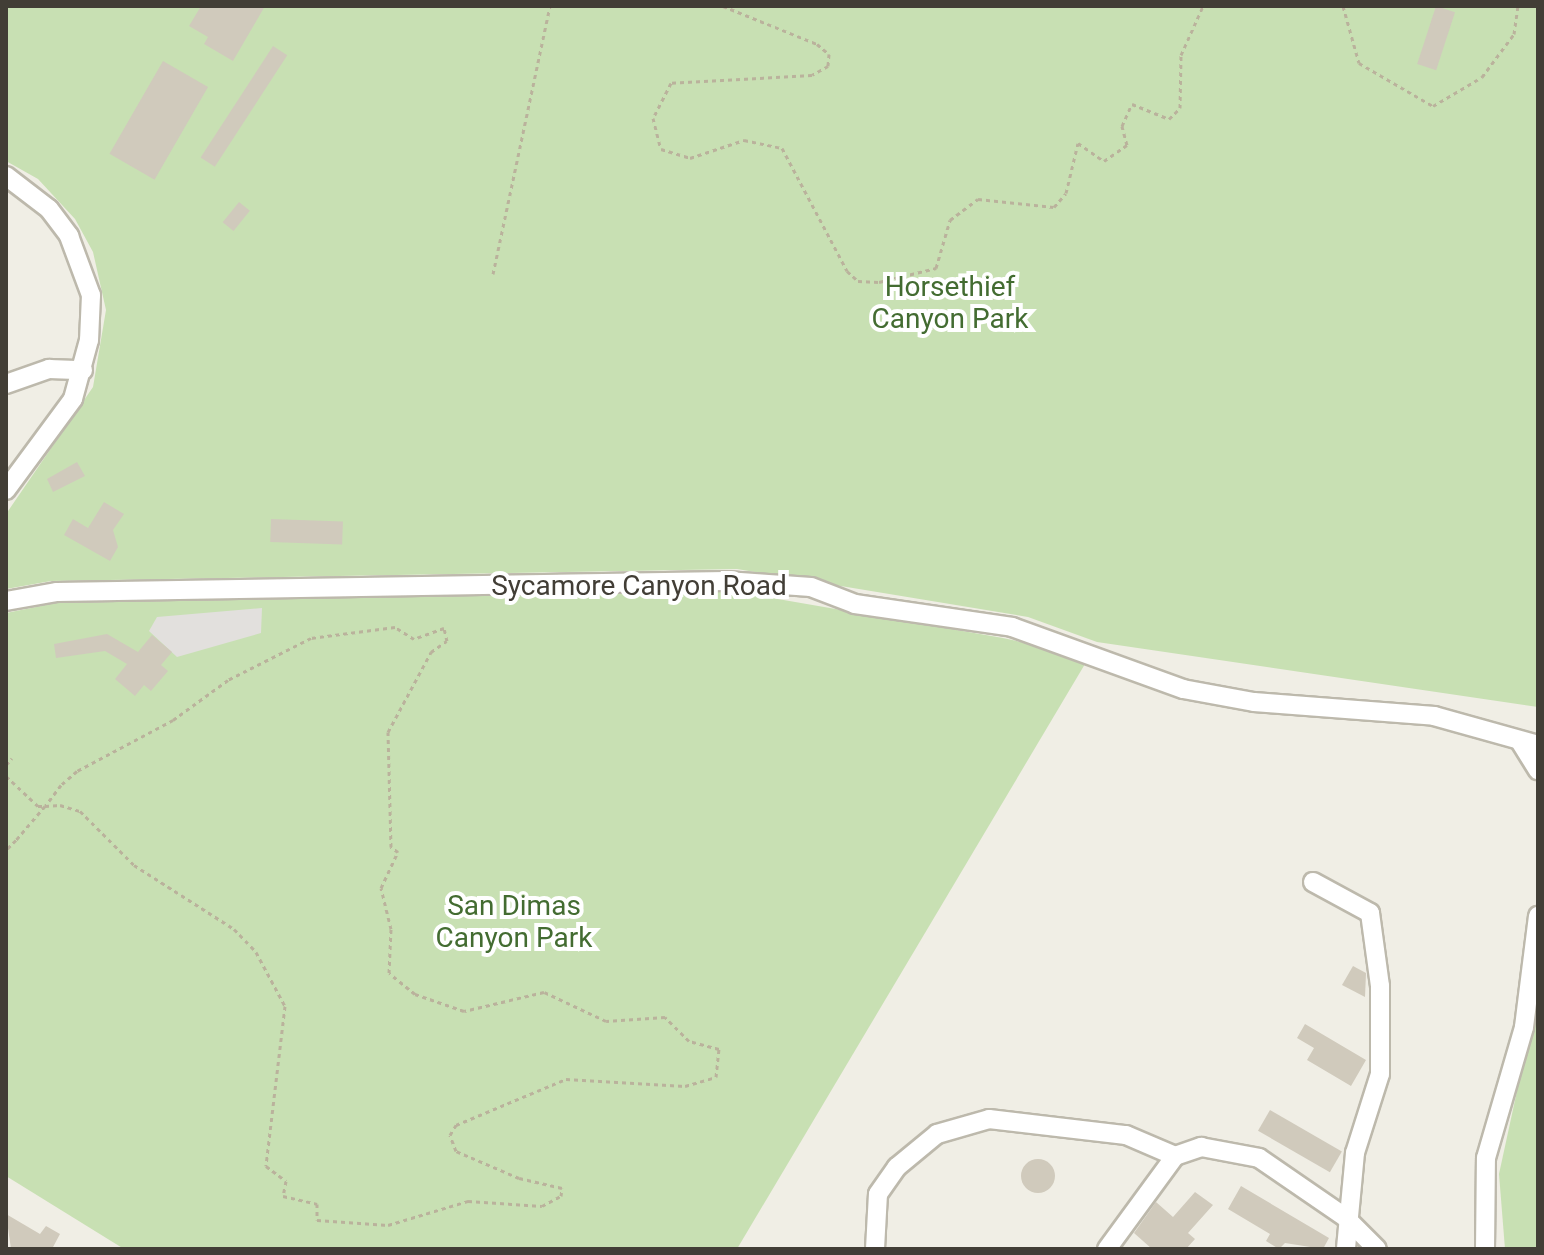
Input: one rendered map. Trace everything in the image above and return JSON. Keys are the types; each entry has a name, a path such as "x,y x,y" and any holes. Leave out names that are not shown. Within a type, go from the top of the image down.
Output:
{"street":[{"path":"6,176 49,209 83,260 91,295 83,370 73,399 6,490"},
{"path":"6,384 49,369 83,370"},
{"name":"Sycamore Canyon Road","path":"6,601 57,592 726,581 811,587 855,604 1012,627 1183,689 1254,702 1434,716 1530,744"},
{"path":"1530,744 1538,770"},
{"path":"1313,882 1370,913 1380,986 1380,1074 1355,1153 1345,1217 1346,1249"},
{"path":"1485,1249 1486,1158 1524,1027 1538,916"},
{"path":"875,1249 878,1194 897,1167 937,1134 989,1119 1126,1135 1175,1156"},
{"path":"1107,1249 1175,1156 1201,1147 1259,1158 1345,1217 1377,1249"}],"path":[{"path":"493,274 550,6"},
{"path":"723,6 817,44 829,54 828,66 812,75 671,83 653,118 661,149 674,158 690,158 744,140 782,148 847,271 858,281 879,282 936,268 950,220 978,199 1054,207 1066,193 1078,143 1104,161 1127,145 1122,126 1132,104 1169,119 1180,108 1181,55 1203,6"},
{"path":"1343,6 1359,63 1433,106 1482,77 1514,34 1518,6"},
{"path":"6,776 22,797 45,806 80,811 134,865 234,929 278,985 285,1006 266,1166 286,1181 283,1196 317,1204 317,1220 388,1225 468,1201 542,1206 561,1196 562,1188 519,1178 456,1151 450,1135 456,1125 566,1079 685,1086 716,1077 719,1049 689,1041 665,1017 606,1021 544,992 464,1011 415,994 389,973 391,929 381,888 398,852 391,847 388,732 431,652 447,641 444,628 414,639 395,627 311,638 77,771 45,806 6,850"},
{"path":"6,765 12,758"}],"green space":[{"name":"Horsethief Canyon Park","path":"6,6 1538,6 1538,707 1097,642 1028,617 737,569 51,581 6,589 6,514 93,387 106,310 93,252 75,219 38,179 6,161"},
{"name":"San Dimas Canyon Park","path":"731,591 1003,638 1057,650 1085,664 737,1249 124,1249 6,1176 6,613 56,603"},
{"path":"1538,994 1538,1249 1505,1249 1499,1174"}],"shaded area":[{"path":"262,608 261,633 177,657 149,631 157,617"}],"building":[{"path":"201,6 265,6 233,61 204,44 208,37 189,26"},
{"path":"1436,6 1455,12 1436,70 1417,64"},
{"path":"273,46 287,55 215,167 201,158"},
{"path":"163,61 208,87 155,180 110,154"},
{"path":"239,202 250,211 234,231 223,222"},
{"path":"77,462 85,476 53,492 47,479"},
{"path":"104,502 124,514 113,530 118,547 110,561 64,535 73,519 88,528"},
{"path":"271,519 343,522 342,544 270,542"},
{"path":"107,634 138,652 152,635 172,652 161,665 168,671 151,691 144,685 135,696 115,679 127,664 105,651 56,658 54,644"},
{"path":"1353,966 1366,973 1365,997 1342,985"},
{"path":"1305,1024 1366,1060 1351,1086 1307,1060 1314,1048 1297,1038"},
{"path":"1270,1110 1342,1152 1330,1172 1258,1131"},
{"path":"1038,1159 1050,1164 1055,1176 1050,1188 1038,1193 1026,1188 1021,1176 1026,1164"},
{"path":"1241,1186 1329,1238 1323,1249 1285,1243 1279,1249 1266,1241 1270,1234 1228,1209"},
{"path":"1195,1192 1213,1205 1188,1233 1195,1239 1186,1249 1152,1249 1134,1233 1156,1202 1173,1217"},
{"path":"6,1214 40,1234 46,1226 60,1234 52,1249 11,1249"}]}
